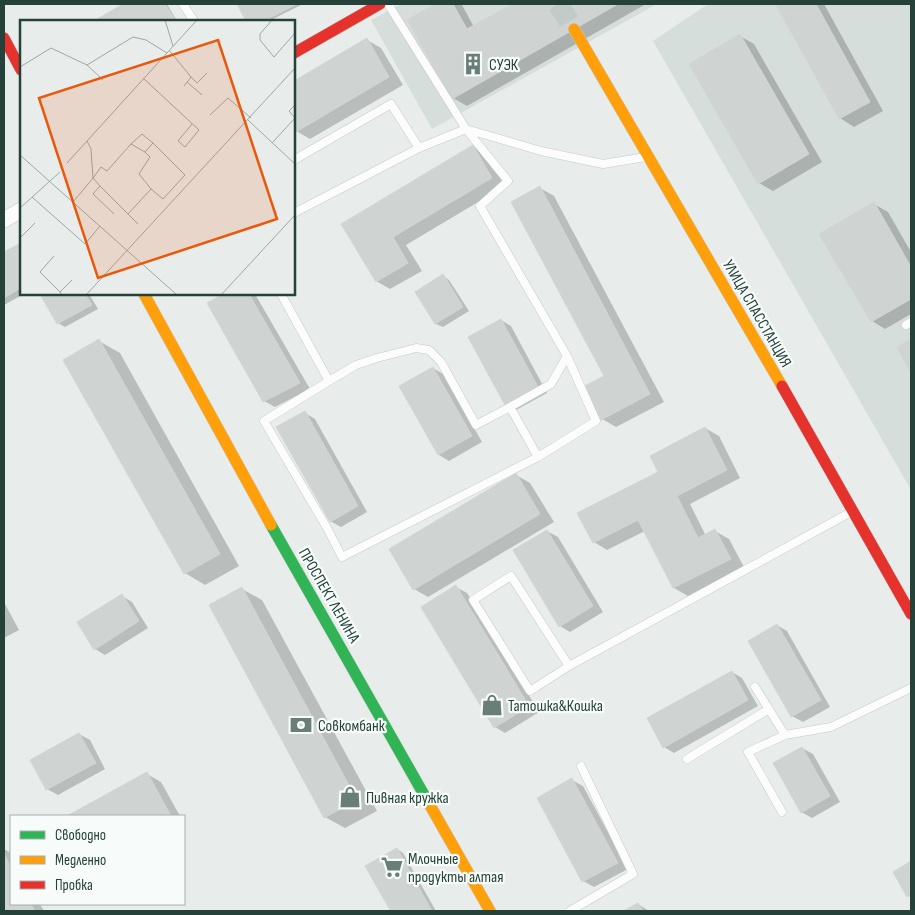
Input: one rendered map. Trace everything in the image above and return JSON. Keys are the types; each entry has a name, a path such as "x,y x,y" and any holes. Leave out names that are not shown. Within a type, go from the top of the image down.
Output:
{"street":[{"path":"295,52 380,4"},
{"name":"УЛИЦА СПАССТАНЦИЯ","path":"574,29 809,433 911,614"},
{"path":"4,38 20,68"},
{"path":"4,220 20,211"},
{"name":"ПРОСПЕКТ ЛЕНИНА","path":"145,295 253,492 490,911"}],"lane":[{"path":"183,4 193,20"},
{"path":"388,4 466,129 508,181 480,206 567,356 596,421 538,457 342,557 264,420 356,365 416,348 430,350 441,362 476,425 551,384 567,356"},
{"path":"295,159 391,104 419,148"},
{"path":"295,212 419,148 466,129 541,151 603,164 648,157"},
{"path":"282,295 329,381"},
{"path":"510,407 538,457"},
{"path":"569,666 512,576 473,600 530,691 569,666 853,511"},
{"path":"755,687 785,735"},
{"path":"782,812 748,752 785,735 831,726 911,688"},
{"path":"687,759 769,709"},
{"path":"570,911 633,874 581,766"}],"shaded area":[{"path":"401,4 657,4 432,129 371,20"},
{"path":"708,4 911,4 911,490 653,41"}],"building":[{"path":"123,4 165,4 175,20 96,20"},
{"path":"237,4 297,4 266,20 245,20"},
{"name":"СУЭК","path":"435,4 453,4 467,29 512,4 618,4 452,99 407,20"},
{"path":"816,4 870,102 839,119 776,5"},
{"path":"740,34 809,154 758,184 689,64"},
{"path":"367,38 389,77 296,132 295,80"},
{"path":"473,145 492,178 393,237 408,263 376,282 341,224"},
{"path":"540,186 650,394 601,420 583,387 604,376 511,202"},
{"path":"874,202 911,267 911,299 871,322 819,234"},
{"path":"20,244 20,289 4,298 4,252"},
{"path":"443,274 463,307 435,324 415,292"},
{"path":"41,295 86,295 92,305 57,324"},
{"path":"221,295 250,295 300,383 263,402 207,303"},
{"path":"501,319 538,387 505,405 468,337"},
{"path":"99,339 220,554 184,574 63,360"},
{"path":"911,339 911,373 897,347"},
{"path":"433,367 472,436 438,455 399,386"},
{"path":"305,411 358,506 330,522 276,427"},
{"path":"705,427 727,470 677,496 698,538 715,529 731,559 673,588 638,520 593,543 577,513 658,472 650,456"},
{"path":"516,473 540,514 413,590 389,549"},
{"path":"547,530 593,606 559,627 513,550"},
{"path":"456,585 529,706 494,728 421,607"},
{"path":"242,587 357,800 324,818 209,605"},
{"path":"122,594 139,621 94,650 77,622"},
{"path":"777,624 821,700 791,717 748,641"},
{"path":"732,671 748,700 663,748 647,718"},
{"path":"79,733 96,763 46,790 30,760"},
{"path":"802,747 830,796 801,813 773,763"},
{"path":"147,772 170,815 69,815"},
{"path":"572,778 618,863 582,882 537,798"},
{"path":"397,848 432,911 387,911 390,910 365,866"},
{"path":"4,854 10,865 10,905 32,905 35,911 4,911"},
{"path":"911,861 911,895 907,897 893,872"},
{"path":"638,903 643,911 623,911"}],"tunnel":[{"path":"558,4 574,29"}],"traffic: fast":[{"path":"271,525 427,800"}],"traffic: slow":[{"path":"574,29 782,386"},
{"path":"145,295 271,525"},
{"path":"427,800 490,911"}],"traffic: jam":[{"path":"295,52 380,4"},
{"path":"4,38 20,68"},
{"path":"782,386 911,614"}],"place":[{"name":"СУЭК","path":"473,64"},
{"name":"Татошка&Кошка","path":"492,705"},
{"name":"Совкомбанк","path":"301,725"},
{"name":"Пивная кружка","path":"350,797"},
{"name":"Млочные продукты алтая","path":"392,867"}]}
